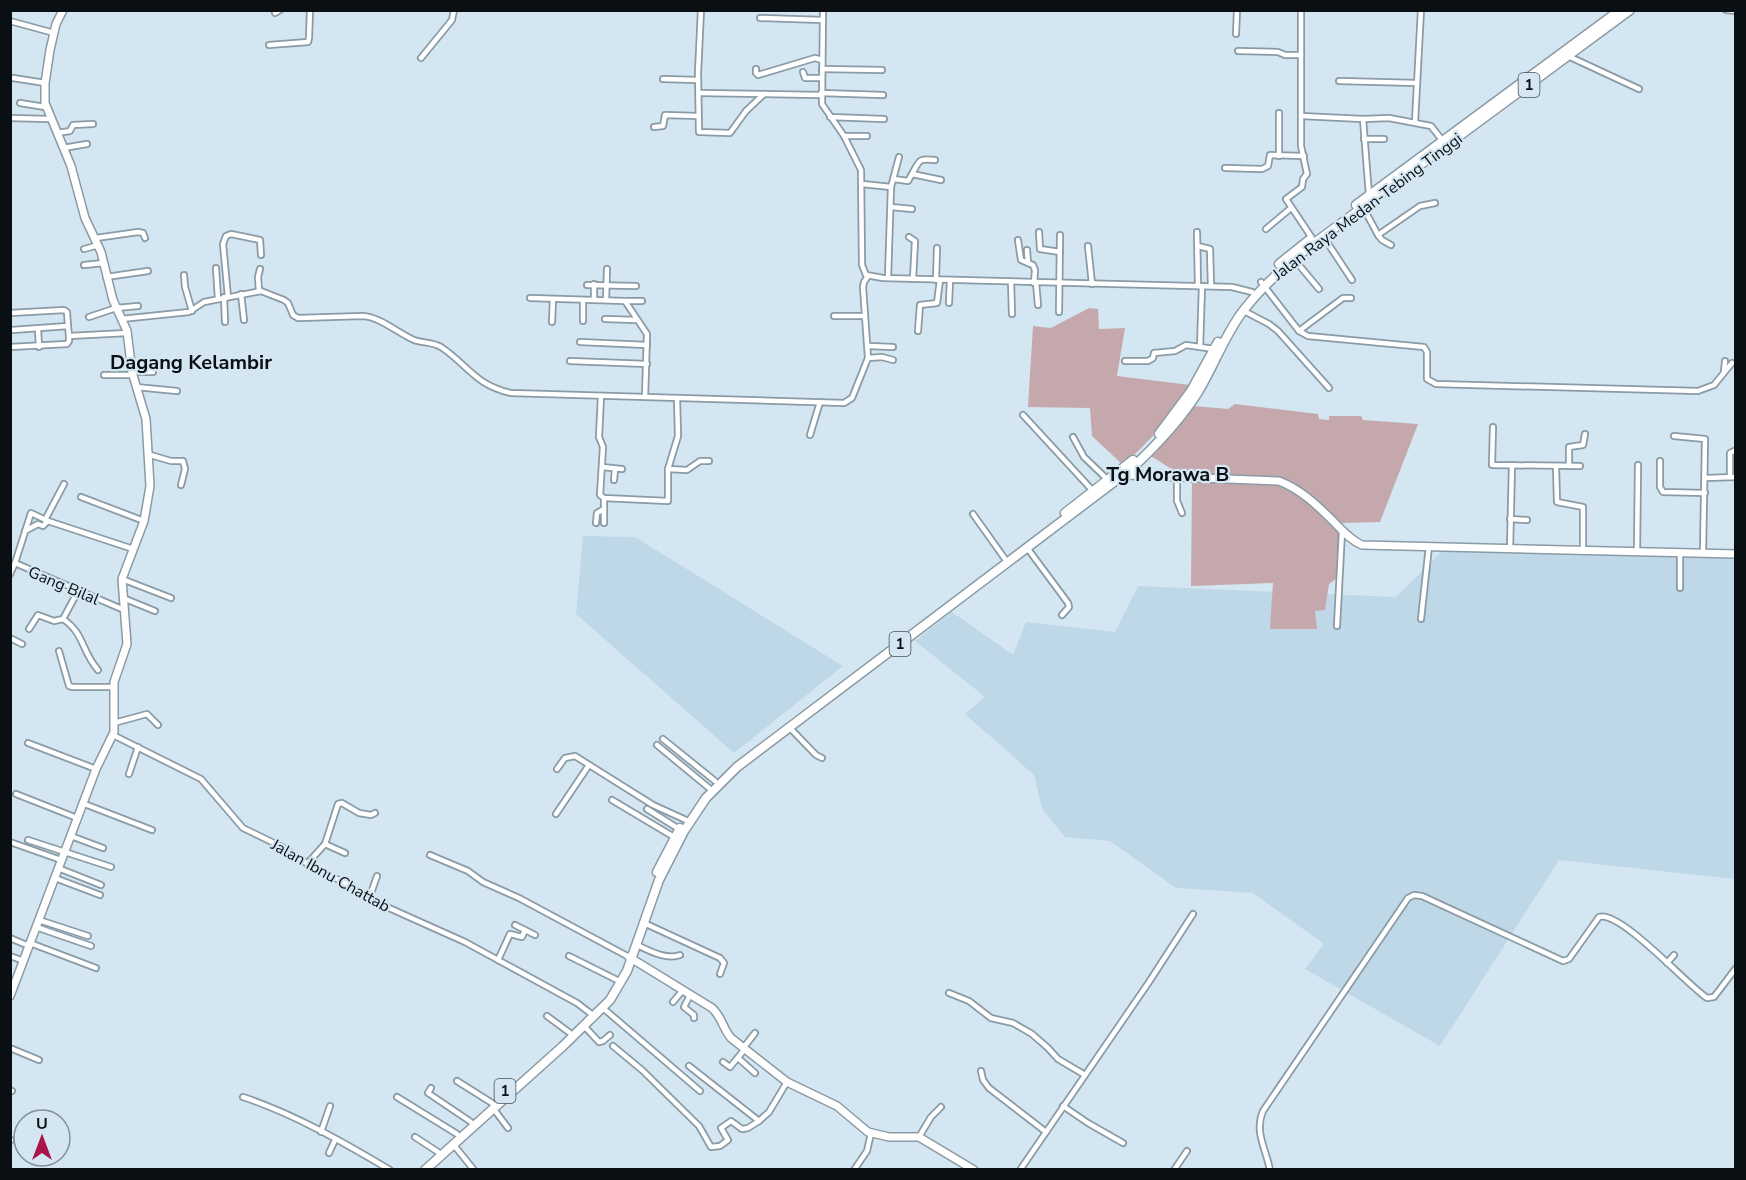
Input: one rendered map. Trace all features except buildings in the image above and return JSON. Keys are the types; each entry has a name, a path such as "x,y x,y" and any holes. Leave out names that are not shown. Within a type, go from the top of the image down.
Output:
{"highway":[{"name":"Jalan Raya Medan-Tebing Tinggi","path":"425,1170 570,1033 603,1008 622,981 656,874 677,833 712,784 772,733 1005,559 1138,456 1170,422 1191,391 1238,309 1252,292 1426,157 1442,140 1620,10"},
{"name":"Jalan Raya Medan-Tebing Tinggi","path":"419,1170 457,1134 584,1026 609,993 637,945 659,880 684,831 700,807 737,767 1125,475 1179,421 1199,390 1226,338 1263,283 1289,255 1369,195 1569,56 1630,10"}],"street":[{"path":"10,996 82,803 113,735 114,687 126,647 122,579 144,521 149,494 146,419 133,374 127,333 106,277 98,242 86,218 74,173 45,107 45,83 54,33 63,10"},
{"path":"269,45 308,42 310,10"},
{"path":"421,58 452,20 454,10"},
{"path":"701,10 698,80 699,132 730,134 747,111 764,94"},
{"path":"823,10 822,104 844,136 861,170 862,265 868,276 1060,284 1210,286 1239,288 1252,292"},
{"path":"1236,34 1237,10"},
{"path":"1301,10 1301,146 1307,174 1303,178 1302,187 1287,197 1287,201 1312,238"},
{"path":"1415,122 1421,10"},
{"path":"1726,10 1736,11"},
{"path":"760,18 823,20"},
{"path":"10,21 54,33"},
{"path":"1238,51 1300,55"},
{"path":"1569,56 1639,89"},
{"path":"756,69 758,75 815,58 822,60"},
{"path":"822,69 882,70"},
{"path":"803,72 806,78 822,78"},
{"path":"13,78 45,83"},
{"path":"663,79 698,80"},
{"path":"1339,81 1418,83"},
{"path":"699,93 883,95"},
{"path":"20,103 45,107"},
{"path":"1279,113 1279,156"},
{"path":"654,127 663,126 665,115 698,116"},
{"path":"1301,116 1389,118 1415,122 1431,126 1442,140"},
{"path":"830,117 884,119"},
{"path":"10,118 50,119"},
{"path":"1363,119 1369,195"},
{"path":"57,133 70,131 73,125 93,124"},
{"path":"844,136 867,135"},
{"path":"1364,139 1384,139"},
{"path":"63,148 87,144"},
{"path":"1225,168 1266,168 1269,156 1304,156"},
{"path":"888,278 891,187 898,157"},
{"path":"894,179 908,182 920,160 935,160"},
{"path":"912,174 942,180"},
{"path":"862,184 891,187"},
{"path":"1378,235 1420,206 1435,204"},
{"path":"891,207 912,209"},
{"path":"1266,229 1291,207"},
{"path":"1363,207 1378,235 1390,245"},
{"path":"84,249 98,242 138,232 145,238"},
{"path":"1039,232 1040,249 1060,252"},
{"path":"1197,232 1200,347"},
{"path":"225,322 223,244 226,236 231,234 261,240 261,255"},
{"path":"1059,312 1060,235"},
{"path":"1323,236 1352,280"},
{"path":"909,237 915,241 914,279"},
{"path":"1206,238 1207,247 1210,249 1210,286"},
{"path":"1018,240 1021,260 1034,265 1035,268 1038,304"},
{"path":"1088,246 1092,284"},
{"path":"1198,246 1207,247"},
{"path":"918,331 920,304 937,303 937,248"},
{"path":"1027,250 1028,263"},
{"path":"1294,259 1319,289"},
{"path":"84,265 104,263"},
{"path":"216,268 223,298"},
{"path":"259,291 258,277 261,269"},
{"path":"606,300 607,269"},
{"path":"106,277 148,271"},
{"path":"184,275 192,311"},
{"path":"121,319 192,311 204,302 259,291 284,300 288,303 293,315 298,318 367,316 373,318 414,340 439,346 484,383 495,389 519,394 840,403 849,401 868,358 863,285 868,276"},
{"path":"949,303 950,280"},
{"path":"1011,282 1012,314"},
{"path":"1263,283 1299,331 1313,337 1422,346 1427,352 1427,379 1436,384 1687,392 1707,389 1714,385 1732,363"},
{"path":"587,285 636,286"},
{"path":"594,285 594,300"},
{"path":"241,294 244,320"},
{"path":"531,298 642,301"},
{"path":"1299,331 1343,298 1351,298"},
{"path":"552,322 553,299"},
{"path":"583,300 583,321"},
{"path":"625,301 647,334 645,397"},
{"path":"89,317 116,308 138,306"},
{"path":"10,313 64,310 67,312 69,336 67,344 10,347"},
{"path":"1244,311 1278,331 1329,388"},
{"path":"834,316 864,316"},
{"path":"605,319 636,320"},
{"path":"12,330 68,326"},
{"path":"38,329 39,347"},
{"path":"69,336 127,333"},
{"path":"580,342 647,345"},
{"path":"1125,362 1148,361 1153,358 1153,353 1175,351 1185,345 1214,349"},
{"path":"868,346 893,347"},
{"path":"868,358 892,360"},
{"path":"1723,374 1725,361"},
{"path":"570,362 646,364"},
{"path":"104,375 153,372"},
{"path":"136,386 177,391"},
{"path":"601,396 599,437 603,447 599,494 604,498 668,501 668,469 678,440 677,398"},
{"path":"810,435 820,402"},
{"path":"1023,415 1093,491"},
{"path":"1493,427 1491,465 1580,466"},
{"path":"1569,466 1570,446 1583,445 1586,434"},
{"path":"1674,436 1704,438 1703,553"},
{"path":"1073,437 1084,457 1108,480"},
{"path":"1705,478 1733,477 1730,453 1736,450"},
{"path":"147,454 171,461 183,461 185,469 181,485"},
{"path":"668,469 687,470 700,461 709,461"},
{"path":"1660,461 1663,492 1705,493"},
{"path":"1510,549 1512,465"},
{"path":"1636,552 1638,465"},
{"path":"1556,466 1557,502 1583,507 1583,551"},
{"path":"602,467 622,469"},
{"path":"614,480 615,469"},
{"path":"1125,475 1279,481 1298,490 1314,502 1342,531 1362,544 1736,554"},
{"path":"1177,478 1177,501 1182,513"},
{"path":"25,531 38,524 43,526 64,484"},
{"path":"81,497 144,521"},
{"path":"604,498 604,523"},
{"path":"596,523 597,513 604,509"},
{"path":"15,563 31,513 133,549"},
{"path":"973,514 1005,559"},
{"path":"1510,519 1527,520"},
{"path":"1337,626 1342,531"},
{"path":"1421,619 1429,546"},
{"path":"1028,549 1068,603 1069,607 1062,615"},
{"path":"1680,552 1680,588"},
{"name":"Gang Bilal","path":"10,574 15,563 124,610"},
{"path":"122,579 171,598"},
{"path":"63,619 78,591"},
{"path":"123,598 155,610"},
{"path":"29,629 38,615 54,621 63,619 74,626 80,639 84,641 90,660 98,670"},
{"path":"10,638 22,644"},
{"path":"59,651 69,686 114,687"},
{"path":"114,723 147,714 158,725"},
{"path":"789,727 816,755 822,758"},
{"name":"Jalan Ibnu Chattab","path":"113,735 197,775 240,826 282,847 369,899 498,960 577,1003 592,1015"},
{"path":"663,739 712,784"},
{"path":"28,743 96,769"},
{"path":"657,745 712,784"},
{"path":"129,774 138,747"},
{"path":"557,769 565,758 570,755 575,756 653,805 675,813 686,820"},
{"path":"556,814 589,765"},
{"path":"15,795 77,818"},
{"path":"612,800 677,833"},
{"path":"82,803 152,830"},
{"path":"308,864 325,844 335,811 340,803 366,815 375,813"},
{"path":"647,809 677,833"},
{"path":"71,836 103,848"},
{"path":"28,840 111,867"},
{"path":"10,842 61,860"},
{"path":"325,844 345,853"},
{"path":"430,855 468,871 483,882 519,898 630,958 683,990 716,1011 729,1036 787,1082 837,1106 861,1128 889,1137 919,1137 974,1170"},
{"path":"58,868 101,885"},
{"path":"369,899 376,876"},
{"path":"55,878 100,895"},
{"path":"363,895 371,892"},
{"path":"1270,1170 1258,1130 1263,1111 1411,895 1422,896 1563,961 1569,959 1599,917 1604,915 1639,936 1700,993 1710,998 1714,997 1736,968"},
{"path":"1020,1170 1193,914"},
{"path":"38,923 88,936"},
{"path":"38,923 91,946"},
{"path":"644,923 720,958 724,963 720,974"},
{"path":"515,926 535,935"},
{"path":"498,960 510,934 522,937 525,930"},
{"path":"10,938 96,968"},
{"path":"637,945 665,956 680,955"},
{"path":"1667,963 1674,955"},
{"path":"10,956 24,961"},
{"path":"569,956 617,980"},
{"path":"673,1002 683,990"},
{"path":"949,993 969,1000 991,1018 1013,1023 1032,1034 1058,1059 1085,1075"},
{"path":"690,995 684,1007 694,1015 694,1018"},
{"path":"603,1008 700,1091"},
{"path":"548,1016 570,1033"},
{"path":"584,1026 599,1042 606,1040 610,1035"},
{"path":"723,1062 729,1068 755,1033"},
{"path":"613,1046 642,1070 699,1126 711,1147 720,1146 728,1140 722,1128 731,1121 742,1129 759,1121 769,1112 787,1082"},
{"path":"10,1048 39,1060"},
{"path":"738,1058 755,1073"},
{"path":"689,1066 759,1121"},
{"path":"981,1071 983,1080 989,1088 1046,1132"},
{"path":"457,1081 493,1105 507,1128"},
{"path":"431,1088 428,1093 471,1122"},
{"path":"243,1097 272,1108 321,1132 390,1170"},
{"path":"397,1097 457,1134"},
{"path":"321,1132 330,1106"},
{"path":"1063,1106 1123,1143"},
{"path":"919,1137 931,1117 941,1107"},
{"path":"854,1170 867,1151 871,1133"},
{"path":"415,1137 438,1152"},
{"path":"329,1154 334,1140"},
{"path":"453,1144 474,1170"},
{"path":"1174,1170 1187,1151"}],"shaded area":[{"path":"1089,308 1098,309 1099,329 1125,328 1117,376 1190,385 1160,428 1123,465 1092,436 1090,408 1028,407 1033,326 1051,328"},
{"path":"1235,404 1318,414 1319,419 1329,420 1329,416 1361,416 1363,420 1418,424 1380,522 1341,523 1337,578 1329,584 1325,610 1315,611 1317,629 1270,629 1273,583 1191,586 1192,482 1151,456 1194,406 1228,409"},
{"path":"583,536 635,537 843,666 734,753 576,614"},
{"path":"1735,550 1735,879 1559,860 1440,1046 1305,969 1324,944 1253,893 1176,888 1110,841 1065,837 1042,809 1034,775 965,714 985,697 915,641 952,612 1013,655 1026,622 1115,632 1138,586 1396,597 1442,551"}],"district":[{"name":"Dagang Kelambir","path":"191,362"},
{"name":"Tg Morawa B","path":"1168,474"}]}
